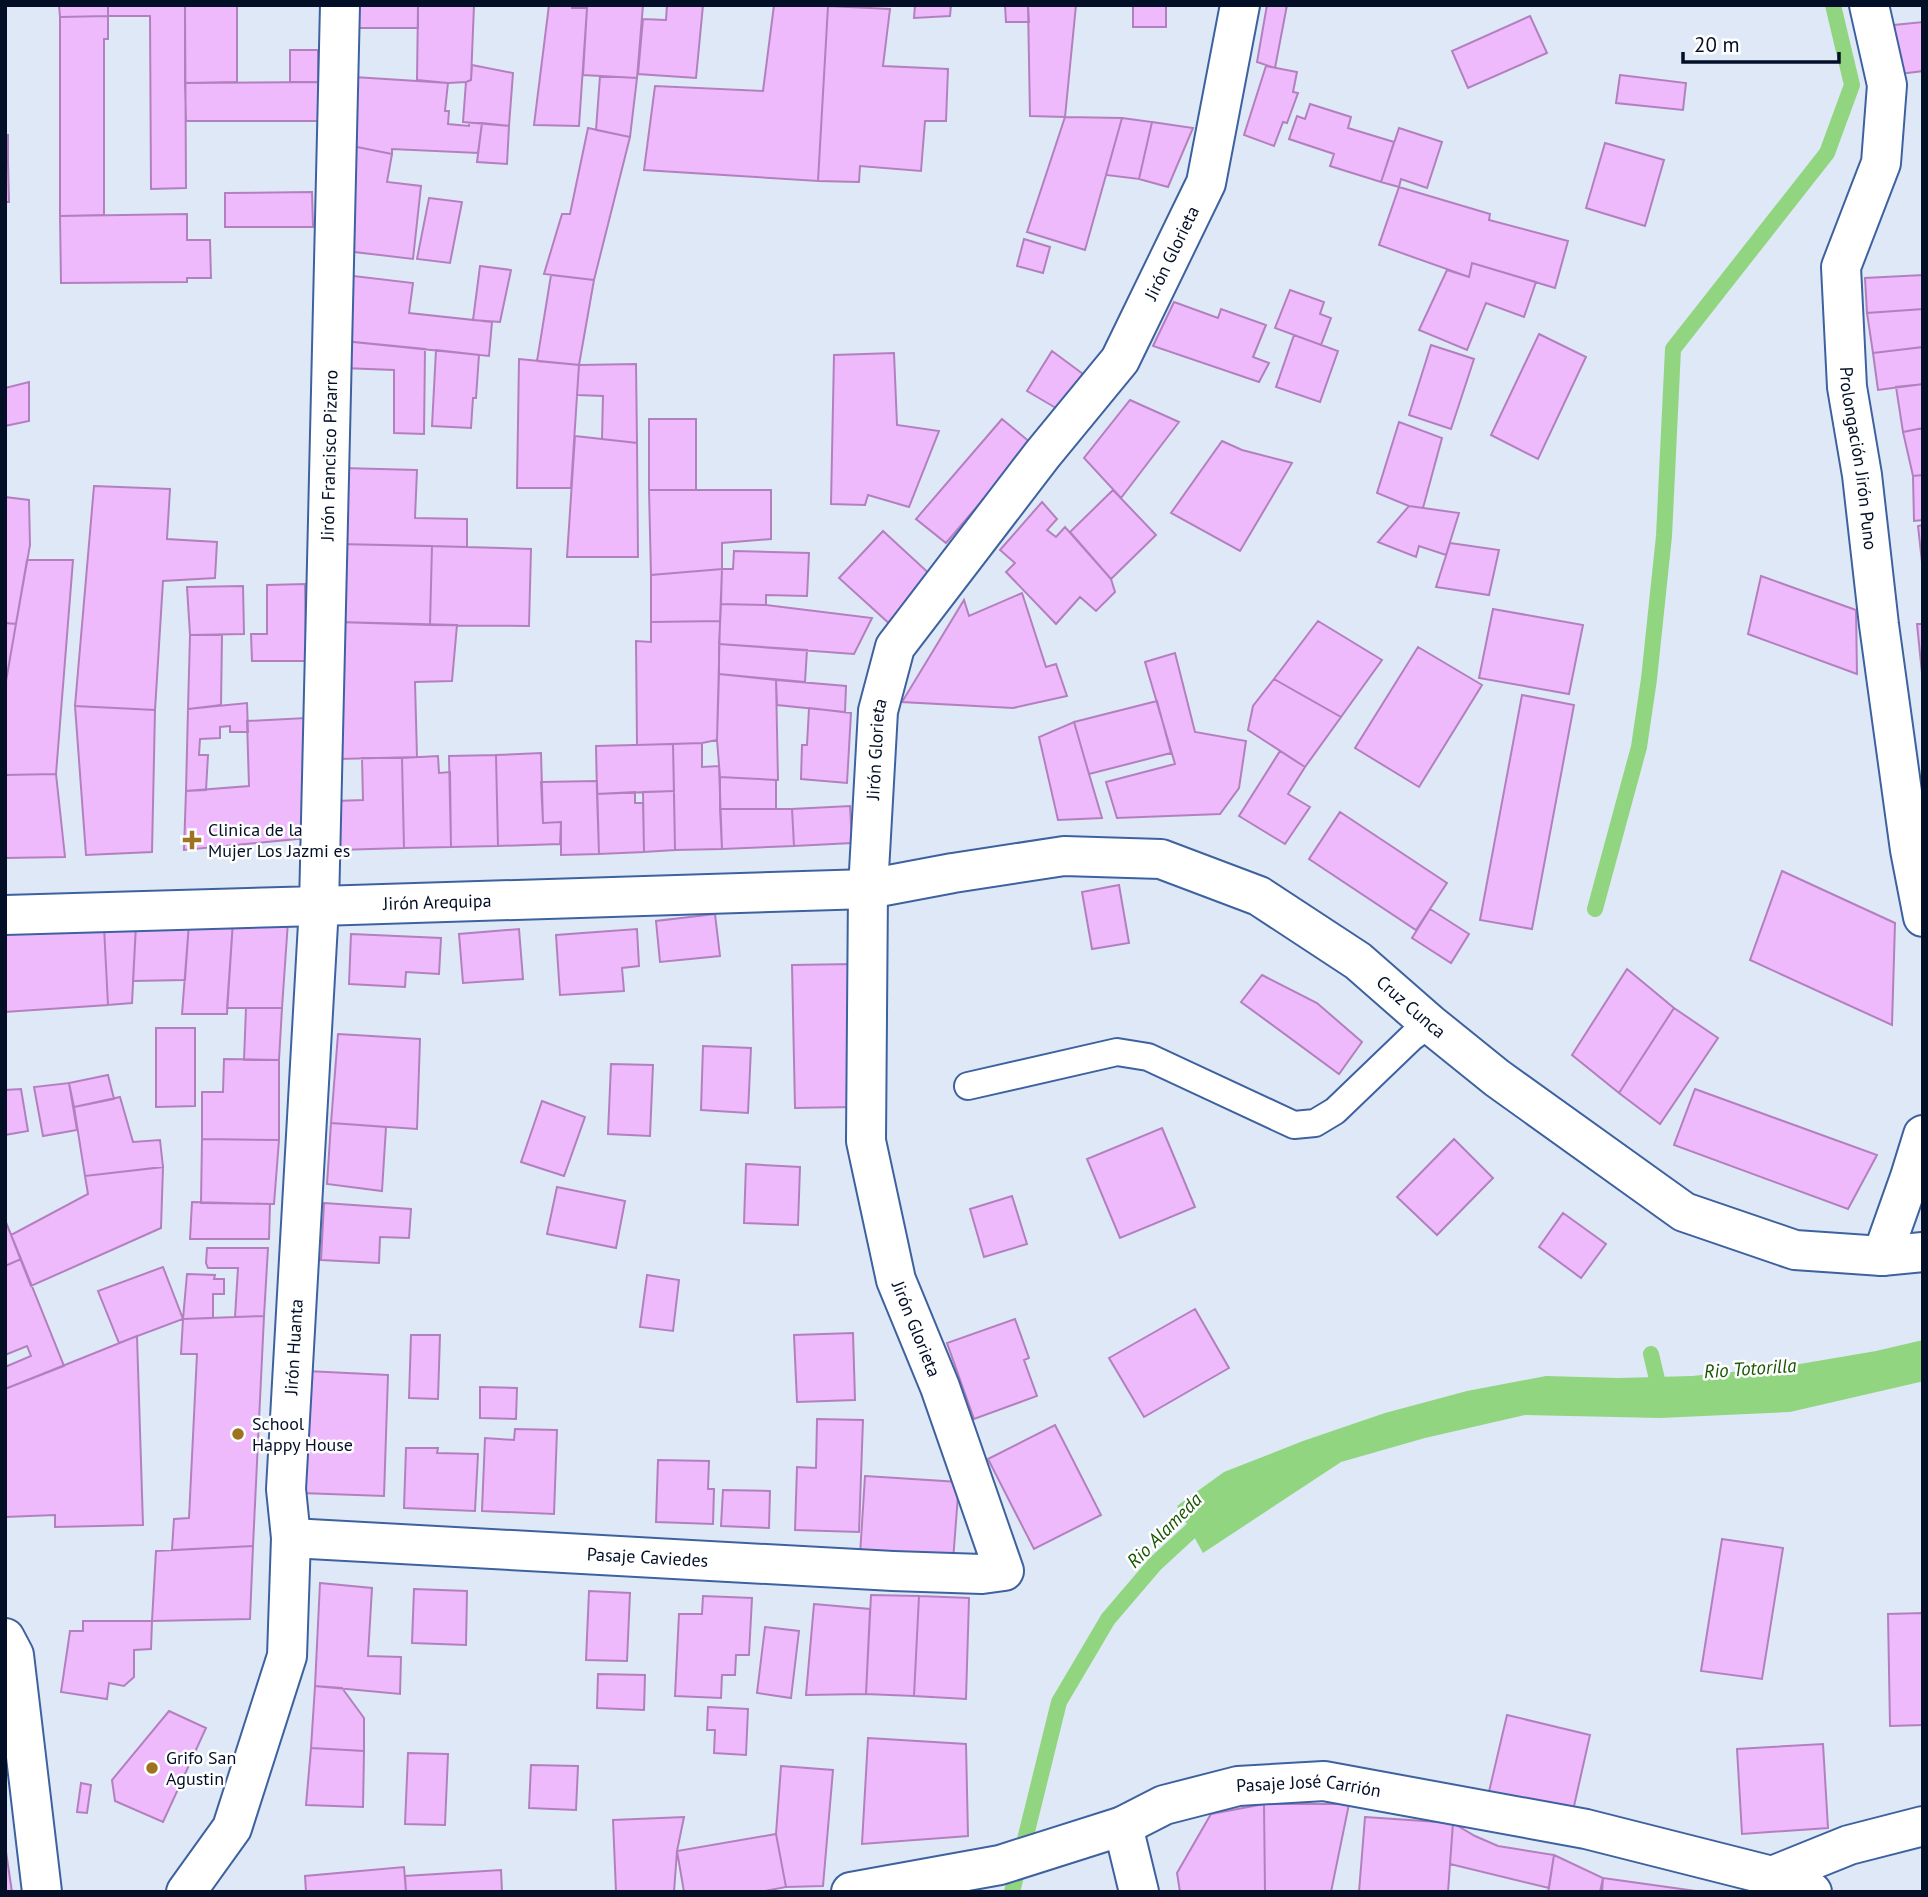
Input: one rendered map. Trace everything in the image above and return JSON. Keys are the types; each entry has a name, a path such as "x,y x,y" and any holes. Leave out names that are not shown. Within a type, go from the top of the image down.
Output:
{"street":[{"name":"Jirón Francisco Pizarro","path":"319,906 340,5"},
{"name":"Jirón Glorieta","path":"1004,1571 940,1387 896,1280 866,1141 868,889 878,711 895,647 1042,455 1119,360 1206,183 1240,5"},
{"name":"Prolongación Jirón Puno","path":"1868,5 1887,85 1881,163 1841,267 1847,387 1862,475 1879,625 1910,850 1923,917"},
{"name":"Cruz Cunca","path":"868,889 1064,856 1161,859 1259,896 1358,961 1497,1078 1684,1212 1795,1250 1882,1256 1923,1252"},
{"name":"Jirón Arequipa","path":"5,915 868,889"},
{"name":"Jirón Huanta","path":"186,1892 232,1828 287,1656 291,1538 286,1489 319,906"},
{"path":"1882,1256 1923,1135"},
{"name":"Pasaje Caviedes","path":"291,1538 893,1571 982,1574 1004,1571"},
{"path":"5,1638 14,1655 42,1892"},
{"name":"Pasaje José Carrión","path":"851,1892 1000,1865 1123,1826 1164,1805 1238,1786 1324,1780 1586,1829 1773,1884 1812,1892"},
{"path":"1123,1826 1139,1892"},
{"path":"1773,1884 1849,1845 1923,1826"}],"lane":[{"path":"968,1086 1117,1052 1147,1056 1294,1125 1315,1123 1335,1111 1404,1044 1430,1024"}],"shaded area":[{"path":"1923,1340 1923,1381 1790,1412 1660,1418 1525,1415 1425,1438 1341,1462 1203,1553 1177,1506 1224,1472 1385,1413 1467,1391 1546,1376 1692,1376 1782,1367"}],"building":[{"path":"59,5 108,5 108,16 60,17"},
{"path":"108,5 185,5 186,188 151,189 150,16 108,16"},
{"path":"185,5 237,5 237,82 185,83"},
{"path":"357,5 418,5 418,28 356,28"},
{"path":"418,5 474,5 471,80 448,83 417,80"},
{"path":"549,5 587,8 579,126 534,125"},
{"path":"572,5 643,5 637,78 583,75 587,8 572,8"},
{"path":"667,5 703,5 696,78 638,74 643,19 666,20"},
{"path":"774,5 828,6 818,181 644,170 655,86 763,91"},
{"path":"915,5 951,5 950,16 914,18"},
{"path":"1005,5 1028,5 1029,22 1006,22"},
{"path":"1028,5 1076,5 1065,117 1030,116"},
{"path":"1133,5 1166,5 1166,27 1133,27"},
{"path":"1267,5 1287,5 1275,68 1257,62"},
{"path":"828,6 890,9 883,66 948,69 946,121 925,121 921,171 860,166 859,182 818,181"},
{"path":"108,16 108,39 104,39 104,215 60,216 60,17"},
{"path":"1530,16 1547,53 1468,88 1452,51"},
{"path":"1923,22 1923,71 1900,74 1894,25"},
{"path":"290,50 318,50 318,82 290,82"},
{"path":"472,65 513,73 509,126 463,122 466,82 471,80"},
{"path":"1266,66 1297,72 1293,92 1298,93 1287,123 1283,122 1274,146 1244,135"},
{"path":"1620,75 1686,83 1683,110 1616,103"},
{"path":"600,76 637,78 630,137 596,130"},
{"path":"354,77 448,83 445,111 449,111 448,124 469,126 469,123 482,123 478,153 392,149 392,154 352,146"},
{"path":"318,82 318,121 186,121 185,83"},
{"path":"1310,104 1351,117 1348,128 1394,142 1381,182 1330,166 1334,154 1289,139 1297,116 1305,119"},
{"path":"1065,117 1122,118 1085,250 1027,232"},
{"path":"1122,118 1152,122 1139,179 1106,175"},
{"path":"1152,122 1193,128 1168,187 1139,179"},
{"path":"482,123 509,126 507,164 477,162"},
{"path":"588,128 630,137 594,280 544,274 562,214 570,214"},
{"path":"1399,128 1442,142 1427,188 1401,179 1399,187 1381,182"},
{"path":"5,135 8,135 8,163 5,163"},
{"path":"1605,143 1664,160 1645,226 1586,208"},
{"path":"352,146 392,154 387,182 421,186 413,259 346,251"},
{"path":"5,163 8,163 9,202 5,202"},
{"path":"1399,187 1490,214 1489,220 1568,241 1555,288 1472,263 1469,277 1379,245"},
{"path":"312,192 313,227 225,227 225,193"},
{"path":"429,198 462,202 450,263 417,259"},
{"path":"187,214 187,240 210,240 211,278 187,278 187,282 61,283 60,216"},
{"path":"1024,239 1050,247 1043,273 1017,266"},
{"path":"1472,263 1536,282 1524,317 1486,303 1467,350 1419,330 1447,270 1469,277"},
{"path":"480,266 511,270 500,322 473,320"},
{"path":"345,275 413,283 409,313 492,322 489,356 344,341"},
{"path":"551,275 594,280 579,365 537,361"},
{"path":"1923,275 1923,309 1867,313 1865,278"},
{"path":"1290,290 1324,302 1320,314 1331,318 1321,345 1275,328"},
{"path":"1174,302 1218,318 1221,309 1266,325 1253,357 1269,363 1259,382 1153,346"},
{"path":"1923,309 1923,347 1873,353 1867,313"},
{"path":"1539,334 1586,357 1538,459 1491,435"},
{"path":"1294,335 1338,351 1320,402 1276,387"},
{"path":"344,341 425,349 424,434 394,433 394,370 343,368"},
{"path":"1431,345 1474,359 1451,429 1409,415"},
{"path":"1923,347 1923,384 1878,390 1873,353"},
{"path":"436,350 479,355 471,428 432,426"},
{"path":"1052,351 1083,374 1061,411 1027,391"},
{"path":"894,353 897,425 939,431 909,507 868,495 865,505 831,504 834,355"},
{"path":"519,359 579,365 571,488 517,488"},
{"path":"636,364 637,443 602,439 603,396 577,395 579,365"},
{"path":"29,382 29,421 5,426 5,388"},
{"path":"1923,384 1923,428 1903,432 1896,387"},
{"path":"1130,400 1179,422 1121,498 1084,458"},
{"path":"649,419 696,419 696,490 649,490"},
{"path":"1002,419 1031,443 946,543 916,519"},
{"path":"1399,422 1442,438 1423,508 1409,506 1377,493"},
{"path":"1923,428 1923,475 1913,476 1903,432"},
{"path":"575,436 637,443 638,557 567,557"},
{"path":"1222,441 1242,450 1292,463 1240,551 1171,513"},
{"path":"342,468 417,470 415,518 467,519 467,547 339,544"},
{"path":"1923,475 1923,520 1914,521 1913,476"},
{"path":"94,486 170,489 167,539 217,542 215,578 163,581 155,710 75,706"},
{"path":"649,490 771,490 771,539 722,543 722,569 651,575"},
{"path":"1113,490 1156,535 1111,579 1070,532"},
{"path":"5,497 29,500 30,545 16,624 5,623"},
{"path":"1042,502 1057,519 1047,530 1056,537 1065,527 1111,579 1115,592 1096,611 1080,597 1056,624 1006,572 1015,563 1000,550"},
{"path":"1409,506 1459,513 1446,555 1419,546 1416,557 1378,542"},
{"path":"1923,525 1923,571 1918,526"},
{"path":"883,531 933,577 892,626 839,578"},
{"path":"1450,543 1499,550 1489,595 1436,587"},
{"path":"339,544 432,546 430,625 338,622"},
{"path":"432,546 531,549 529,626 430,625"},
{"path":"734,551 809,553 807,596 766,595 766,605 721,604 722,569 733,569"},
{"path":"27,560 73,560 56,774 5,775 5,687"},
{"path":"722,569 720,621 651,622 651,575"},
{"path":"1761,576 1856,610 1857,674 1748,634"},
{"path":"305,584 306,661 252,661 251,634 267,634 267,585"},
{"path":"243,586 244,634 190,635 187,587"},
{"path":"1022,593 1046,667 1056,664 1067,696 1013,708 902,702 964,600 969,616"},
{"path":"721,604 766,605 872,618 854,654 719,644"},
{"path":"1493,609 1583,625 1569,694 1479,678"},
{"path":"720,621 717,740 637,745 636,641 651,642 651,622"},
{"path":"1318,621 1382,660 1341,717 1274,679"},
{"path":"338,622 457,625 452,681 415,682 417,757 339,759"},
{"path":"5,623 16,624 5,687"},
{"path":"1917,624 1923,624 1923,683"},
{"path":"190,635 222,635 221,705 188,709"},
{"path":"719,644 807,650 805,682 719,674"},
{"path":"1418,647 1482,685 1419,787 1355,748"},
{"path":"1175,653 1195,732 1246,741 1239,788 1220,814 1117,818 1106,782 1175,764 1145,662"},
{"path":"719,674 776,680 778,780 720,777 717,740"},
{"path":"1274,679 1341,717 1305,767 1248,730 1253,706"},
{"path":"776,680 846,686 845,712 777,705"},
{"path":"1522,695 1574,705 1532,929 1480,920"},
{"path":"1157,701 1171,753 1089,774 1074,722"},
{"path":"247,703 248,732 230,732 230,726 220,727 220,738 200,739 199,755 208,755 206,790 186,791 188,709"},
{"path":"75,706 155,710 152,852 86,855"},
{"path":"809,708 851,713 847,783 801,779 802,745 807,745"},
{"path":"306,718 307,838 184,850 186,791 249,786 247,721"},
{"path":"1074,722 1102,818 1058,820 1039,737"},
{"path":"702,743 702,767 719,766 722,849 675,850 673,744"},
{"path":"673,744 674,791 597,794 596,746"},
{"path":"1280,751 1305,767 1288,794 1310,807 1285,844 1239,816"},
{"path":"541,753 543,823 561,822 560,844 498,846 496,755"},
{"path":"496,755 498,846 451,847 449,756"},
{"path":"438,756 439,773 450,772 451,847 404,848 402,758"},
{"path":"362,758 402,758 404,848 338,850 336,801 363,800"},
{"path":"56,774 65,857 5,858 5,775"},
{"path":"720,777 776,780 776,809 720,809"},
{"path":"597,781 599,854 561,855 561,822 543,823 541,782"},
{"path":"674,791 675,850 644,852 643,792"},
{"path":"635,792 635,803 643,803 644,852 599,854 597,794"},
{"path":"850,806 852,843 794,846 792,809"},
{"path":"720,809 792,809 794,846 722,849"},
{"path":"1340,812 1447,883 1416,930 1309,859"},
{"path":"1782,871 1895,923 1892,1025 1750,960"},
{"path":"1119,885 1129,943 1092,949 1082,892"},
{"path":"1430,909 1469,934 1451,963 1412,938"},
{"path":"715,914 720,956 660,962 656,921"},
{"path":"233,921 288,921 282,1008 227,1008"},
{"path":"233,921 227,1014 182,1014 189,923"},
{"path":"189,923 185,980 133,981 136,925"},
{"path":"136,925 132,1003 108,1005 104,927"},
{"path":"104,927 108,1005 5,1012 5,934"},
{"path":"519,929 523,979 463,983 459,934"},
{"path":"637,929 639,966 622,968 624,991 560,995 556,935"},
{"path":"351,934 441,938 439,974 406,972 405,987 349,984"},
{"path":"852,964 855,1107 795,1108 792,965"},
{"path":"1627,969 1674,1008 1619,1093 1572,1055"},
{"path":"1262,975 1317,1003 1362,1042 1339,1074 1241,1002"},
{"path":"246,1008 282,1008 279,1060 244,1060"},
{"path":"1674,1008 1718,1038 1660,1124 1619,1093"},
{"path":"156,1028 195,1028 195,1106 156,1107"},
{"path":"338,1034 420,1039 417,1129 331,1123"},
{"path":"703,1046 751,1048 748,1113 701,1110"},
{"path":"224,1059 279,1060 279,1140 202,1139 202,1092 223,1092"},
{"path":"611,1064 653,1065 650,1136 608,1134"},
{"path":"108,1075 114,1099 74,1107 69,1083"},
{"path":"69,1083 77,1130 43,1136 34,1087"},
{"path":"21,1089 28,1131 5,1135 5,1090"},
{"path":"1695,1089 1877,1155 1848,1209 1674,1145"},
{"path":"120,1097 133,1142 160,1140 163,1167 85,1176 74,1107"},
{"path":"542,1101 585,1117 564,1176 521,1162"},
{"path":"331,1123 386,1127 382,1191 327,1184"},
{"path":"1162,1128 1195,1207 1120,1238 1087,1159"},
{"path":"202,1139 279,1140 274,1204 201,1203"},
{"path":"1454,1139 1493,1178 1437,1235 1397,1197"},
{"path":"746,1164 800,1167 798,1225 744,1223"},
{"path":"163,1167 161,1228 31,1286 11,1235 88,1194 85,1176"},
{"path":"557,1187 625,1201 616,1248 547,1234"},
{"path":"1012,1196 1027,1244 984,1257 970,1209"},
{"path":"192,1202 270,1204 269,1239 190,1239"},
{"path":"324,1203 411,1209 409,1238 380,1237 379,1263 321,1260"},
{"path":"1563,1213 1606,1244 1581,1278 1539,1247"},
{"path":"5,1220 21,1259 5,1266"},
{"path":"207,1248 268,1248 264,1316 235,1317 238,1268 208,1268"},
{"path":"21,1259 64,1366 5,1389 5,1367 31,1356 27,1346 5,1355 5,1266"},
{"path":"163,1267 183,1319 119,1343 98,1291"},
{"path":"187,1274 215,1275 214,1279 224,1279 224,1294 213,1294 213,1318 183,1319"},
{"path":"647,1275 679,1280 673,1331 640,1327"},
{"path":"1195,1309 1229,1368 1144,1417 1109,1358"},
{"path":"264,1316 253,1546 172,1550 174,1519 189,1518 197,1354 181,1354 183,1319"},
{"path":"1015,1319 1029,1358 1024,1360 1037,1396 974,1419 947,1343"},
{"path":"853,1333 855,1400 797,1402 794,1335"},
{"path":"411,1335 440,1335 438,1399 409,1398"},
{"path":"137,1336 143,1525 55,1527 55,1515 5,1517 5,1389"},
{"path":"306,1371 388,1375 384,1496 301,1493"},
{"path":"480,1387 517,1388 516,1419 480,1418"},
{"path":"817,1419 863,1420 859,1532 795,1530 797,1467 816,1468"},
{"path":"1055,1425 1101,1515 1034,1549 988,1459"},
{"path":"515,1429 557,1430 554,1514 482,1511 485,1438 514,1440"},
{"path":"406,1448 438,1448 437,1453 478,1454 475,1511 404,1508"},
{"path":"658,1460 709,1461 708,1489 714,1489 713,1524 656,1522"},
{"path":"865,1476 959,1482 953,1561 860,1555"},
{"path":"723,1490 770,1491 769,1528 721,1526"},
{"path":"1722,1539 1783,1548 1762,1679 1701,1671"},
{"path":"253,1546 250,1619 152,1621 156,1551"},
{"path":"320,1583 372,1588 368,1656 401,1657 400,1694 315,1686"},
{"path":"414,1589 467,1591 466,1645 412,1643"},
{"path":"589,1591 630,1593 627,1661 586,1660"},
{"path":"871,1595 919,1596 914,1696 866,1694"},
{"path":"703,1596 752,1598 749,1655 736,1655 735,1675 722,1675 721,1698 675,1696 679,1614 702,1614"},
{"path":"919,1596 969,1598 966,1699 914,1696"},
{"path":"814,1604 870,1609 866,1694 806,1695"},
{"path":"1923,1613 1923,1725 1890,1726 1888,1614"},
{"path":"83,1621 152,1621 151,1649 134,1650 134,1677 124,1686 109,1683 107,1699 61,1692 70,1631 83,1631"},
{"path":"765,1627 799,1631 791,1698 757,1693"},
{"path":"598,1674 645,1675 644,1710 597,1708"},
{"path":"315,1686 342,1688 364,1718 364,1751 311,1748"},
{"path":"708,1707 748,1709 746,1755 714,1753 715,1730 707,1730"},
{"path":"169,1711 206,1728 163,1822 115,1801 112,1780"},
{"path":"1507,1715 1590,1735 1572,1815 1488,1796"},
{"path":"868,1738 966,1744 968,1836 862,1844"},
{"path":"1823,1744 1828,1828 1742,1834 1737,1749"},
{"path":"311,1748 364,1751 363,1807 306,1805"},
{"path":"408,1753 448,1754 445,1825 405,1824"},
{"path":"531,1765 578,1766 576,1810 529,1808"},
{"path":"781,1766 833,1770 823,1886 786,1887 776,1834"},
{"path":"81,1783 91,1785 87,1813 77,1812"},
{"path":"1264,1804 1349,1804 1331,1892 1265,1892"},
{"path":"1264,1804 1265,1892 1180,1892 1177,1873 1211,1814"},
{"path":"684,1817 677,1851 674,1892 616,1892 613,1820"},
{"path":"1365,1817 1453,1823 1448,1892 1359,1892"},
{"path":"1453,1823 1498,1846 1554,1855 1549,1888 1450,1864"},
{"path":"776,1834 786,1887 759,1892 684,1892 677,1851"},
{"path":"5,1845 12,1892 5,1892"},
{"path":"1554,1855 1603,1878 1600,1892 1548,1892"},
{"path":"404,1867 406,1892 306,1892 305,1876"},
{"path":"501,1870 502,1892 406,1892 405,1876"},
{"path":"1603,1878 1703,1892 1602,1892"}],"waterway":[{"path":"1595,909 1639,747 1649,679 1664,536 1673,349 1827,153 1852,85 1833,5"},
{"path":"1651,1354 1661,1396"},
{"name":"Rio Alameda","path":"1012,1892 1059,1702 1108,1619 1155,1564 1205,1518"}],"place":[{"name":"Clinica de la Mujer Los Jazmi es","path":"192,840"},
{"name":"School Happy House","path":"238,1434"},
{"name":"Grifo San Agustin","path":"152,1768"}],"water label":[{"name":"Rio Totorilla","path":"1750,1368"}]}
